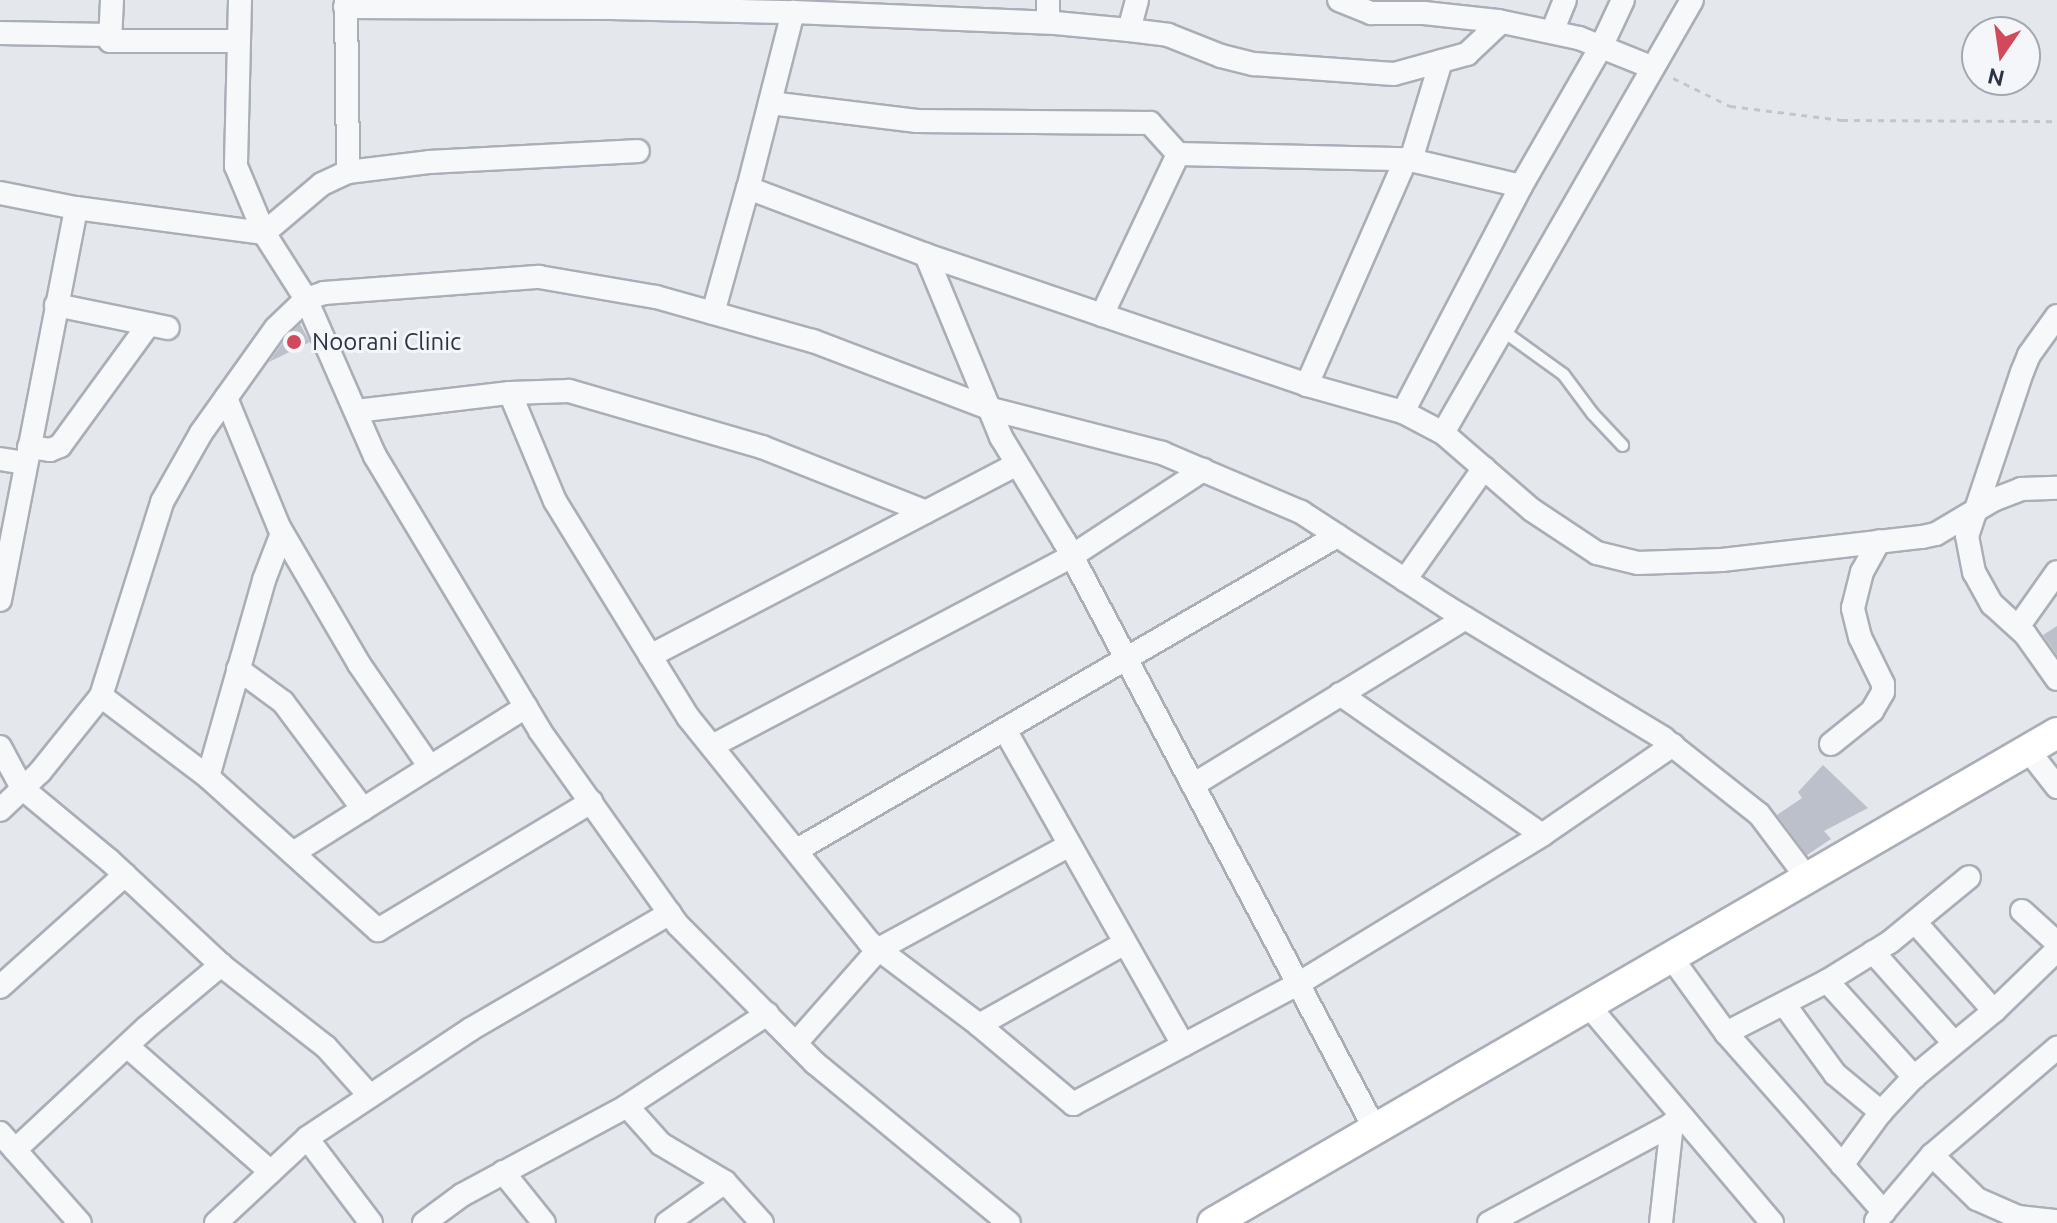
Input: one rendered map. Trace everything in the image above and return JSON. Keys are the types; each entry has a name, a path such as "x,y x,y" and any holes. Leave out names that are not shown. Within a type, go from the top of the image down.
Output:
{"street":[{"path":"112,0 110,41 238,41"},
{"path":"240,0 236,166 264,233 306,299 375,456 526,707 670,913 796,1043 1009,1223"},
{"path":"1129,30 1137,0"},
{"path":"1339,0 1362,11 1386,7 1445,8 1500,14 1651,67"},
{"path":"1552,32 1565,0"},
{"path":"1403,412 1521,186 1601,47 1623,0"},
{"path":"1443,433 1692,0"},
{"path":"348,172 346,4 611,4 1048,11 1129,30 1168,35 1221,56 1254,64 1394,74 1473,50 1500,14"},
{"path":"713,313 797,8"},
{"path":"0,33 110,35"},
{"path":"1307,385 1409,160 1441,61"},
{"path":"770,103 917,121 1150,123 1178,154 1409,160 1521,186"},
{"path":"0,193 76,208 264,233 322,184 348,172 430,162 638,151"},
{"path":"1102,315 1178,154"},
{"path":"748,188 926,255 1307,385 1403,412 1443,433 1532,510 1597,553 1624,562 1722,560 1936,534 1993,500 2021,489 2057,488"},
{"path":"0,600 4,560 76,208"},
{"path":"926,255 1001,437 1072,556 1375,1129"},
{"path":"0,810 101,696 162,502 201,433 276,328 306,299 324,293 539,277 569,279 656,297 813,341 991,409 1162,453 1301,512 1465,618 1673,745 1759,814 1807,878"},
{"path":"0,459 60,446 159,326 56,305"},
{"path":"2057,316 2029,355 1971,515 1967,536 1974,572 1992,604 2018,627 2057,679"},
{"path":"356,411 510,393 569,391 762,447 926,512"},
{"path":"510,393 555,501 688,717 869,942 979,1025 1073,1104 1298,984 1542,835 1673,745"},
{"path":"226,398 282,533 359,664 430,767"},
{"path":"650,656 1017,464"},
{"path":"1405,580 1484,468"},
{"path":"712,746 1072,556 1203,470"},
{"path":"208,777 264,580 282,533"},
{"path":"797,850 1128,661 1215,605 1337,536"},
{"path":"1831,744 1872,711 1883,692 1883,684 1860,637 1853,608 1862,572 1879,541"},
{"path":"2018,627 2057,572"},
{"path":"1193,785 1465,618"},
{"path":"238,669 283,702 363,809"},
{"path":"1340,694 1542,835"},
{"path":"101,696 208,777 378,930 591,802"},
{"path":"293,853 526,707"},
{"path":"1005,730 1183,1045"},
{"path":"1213,1223 2057,733"},
{"path":"0,747 22,788 125,875 221,965 326,1047 370,1096"},
{"path":"2028,750 2057,787"},
{"path":"796,1043 879,949 1070,845"},
{"path":"0,987 125,875"},
{"path":"1726,1033 1827,981 1873,952 1969,877"},
{"path":"2022,911 2057,943"},
{"path":"216,1223 307,1138 471,1029 670,913"},
{"path":"1915,922 1994,1011"},
{"path":"979,1025 1125,943"},
{"path":"1842,1165 1881,1112 1914,1077 1994,1011 2057,950"},
{"path":"1873,952 1954,1043"},
{"path":"1671,957 1726,1033 1842,1165 1879,1218 1932,1155 2057,1048"},
{"path":"15,1150 127,1046 221,965"},
{"path":"1827,981 1914,1077"},
{"path":"1784,1004 1835,1074 1881,1112"},
{"path":"1588,1005 1678,1121 1772,1223"},
{"path":"424,1223 462,1195 627,1106 767,1014"},
{"path":"127,1046 271,1172"},
{"path":"627,1106 661,1144 725,1182 762,1223"},
{"path":"1489,1223 1678,1121"},
{"path":"1661,1223 1678,1121"},
{"path":"0,1133 80,1223"},
{"path":"307,1138 371,1223"},
{"path":"1932,1155 1977,1199 2015,1220 2057,1221"},
{"path":"503,1172 544,1223"},
{"path":"667,1223 725,1182"}],"lane":[{"path":"1502,330 1563,374 1592,413 1622,445"}],"path":[{"path":"1651,67 1730,106 1743,109 1876,122 2057,121"}],"building":[{"path":"300,324 310,342 269,362 287,337"},
{"path":"2057,626 2057,655 2043,635"},
{"path":"1823,765 1868,808 1824,831 1831,839 1807,855 1777,815 1802,798 1798,792"}],"place":[{"name":"Noorani Clinic","path":"294,342"}]}
